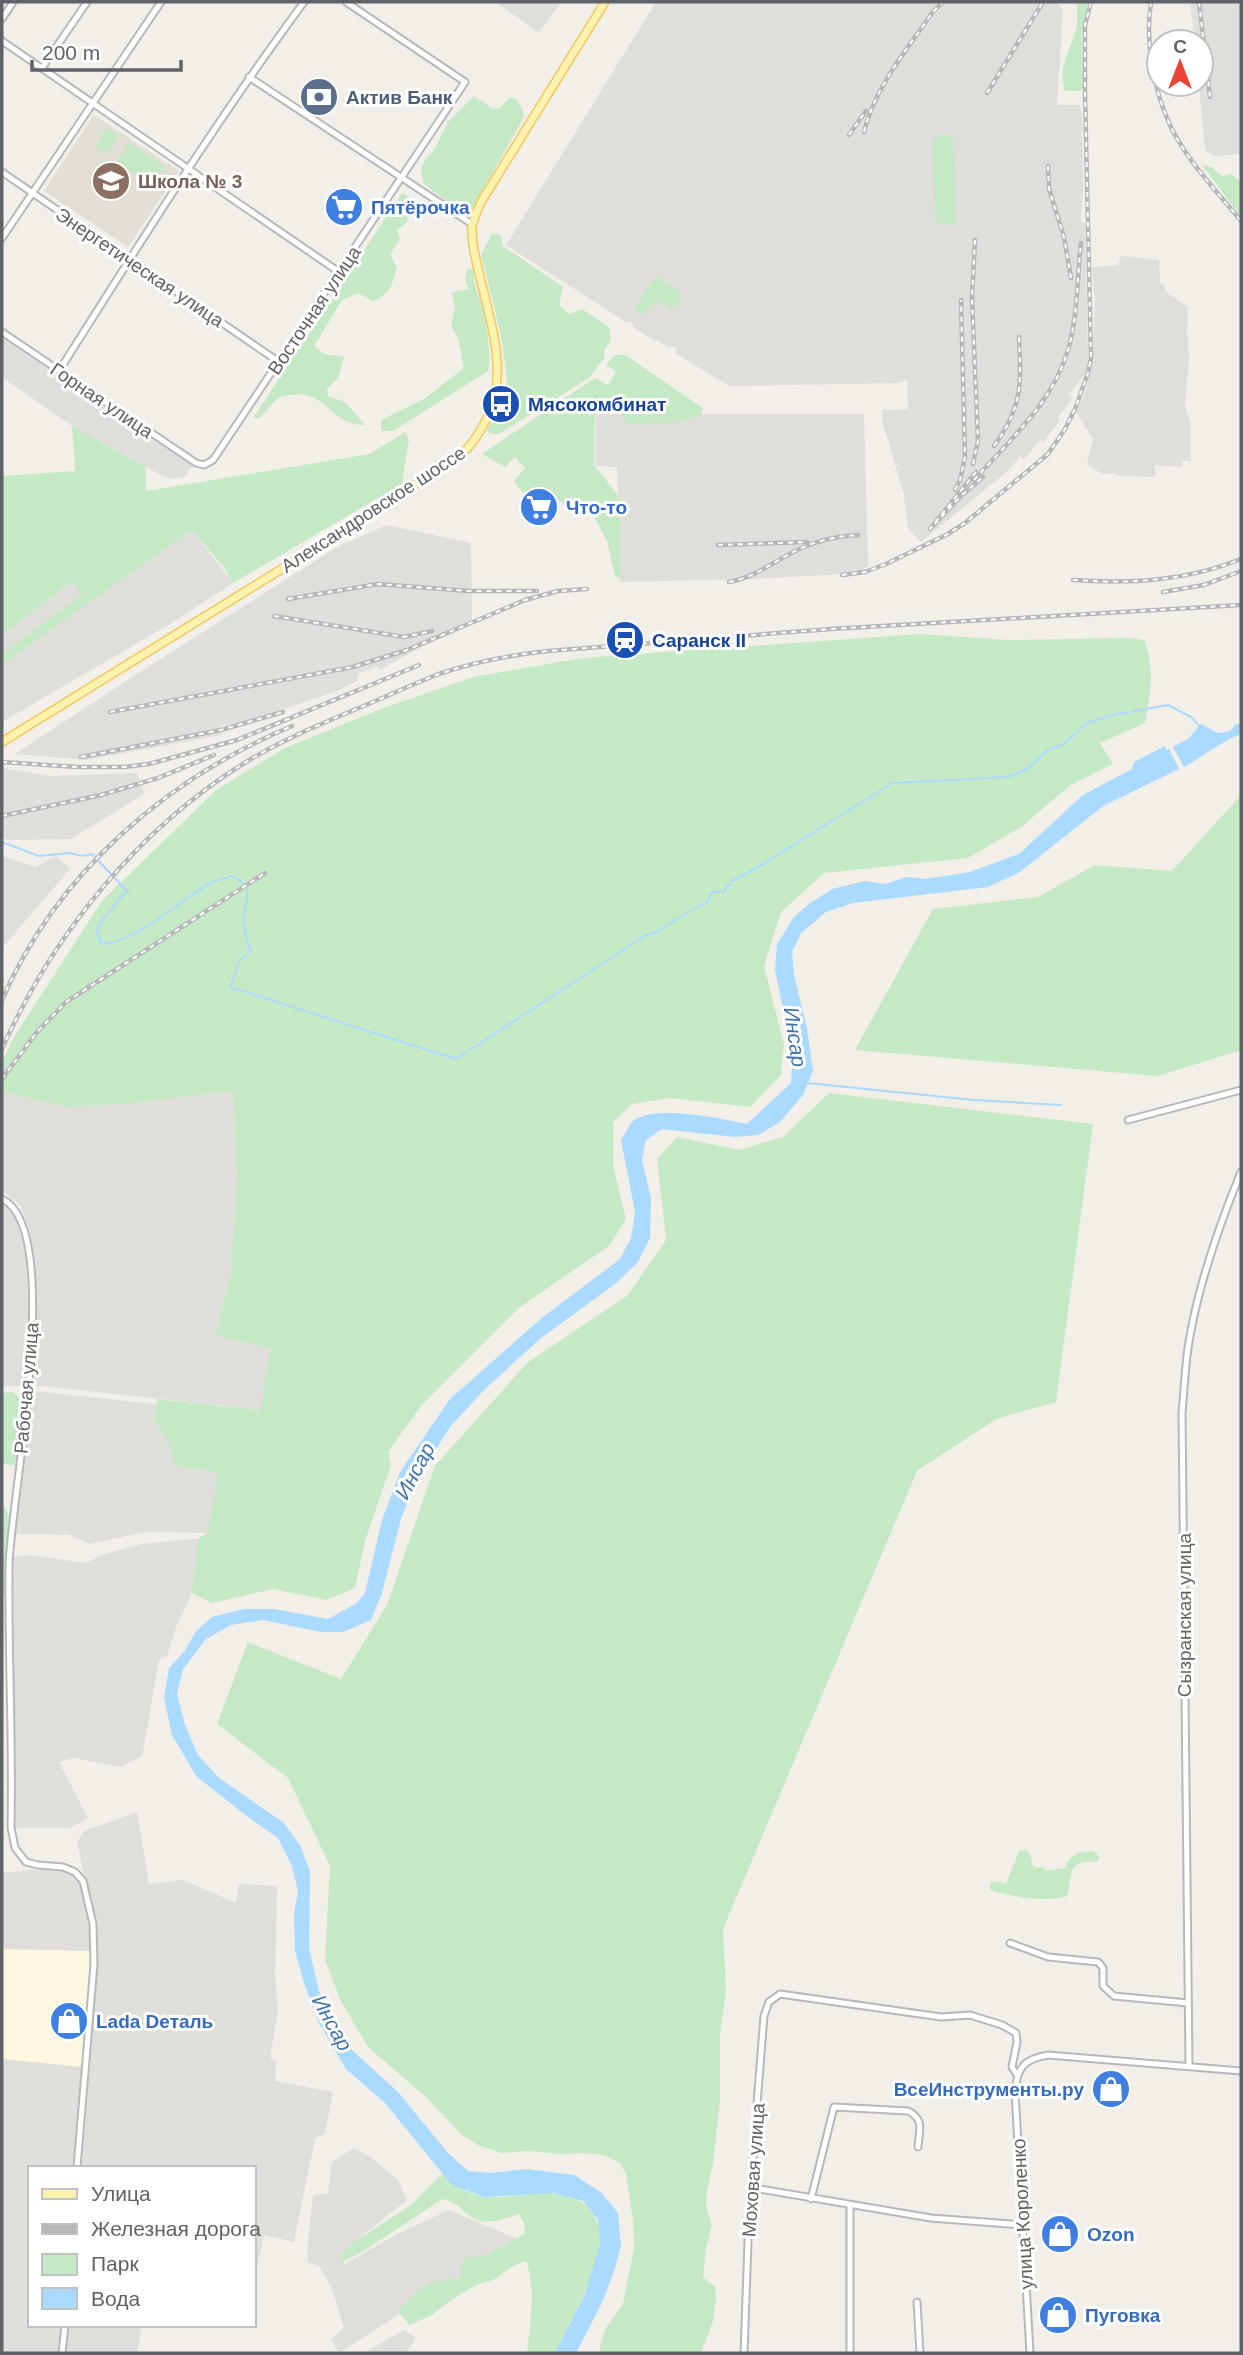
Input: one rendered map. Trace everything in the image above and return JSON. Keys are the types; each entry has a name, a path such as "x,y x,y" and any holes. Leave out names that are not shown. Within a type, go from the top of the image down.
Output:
{"main road":[{"path":"472,224 481,202 605,2"},
{"name":"Александровское шоссе","path":"2,742 393,500 467,449 482,428 494,402 499,368 478,270 472,224"}],"street":[{"path":"2,19 13,2"},
{"path":"42,68 87,2"},
{"path":"2,238 161,2"},
{"path":"59,371 188,170 304,2"},
{"name":"Восточная улица","path":"204,465 213,460 465,82 346,2"},
{"path":"2,41 339,272"},
{"path":"250,77 472,224"},
{"name":"Энергетическая улица","path":"2,172 279,362"},
{"name":"Горная улица","path":"2,332 196,463 204,465"},
{"path":"1128,1120 1241,1090"},
{"name":"Сызранская улица","path":"1189,2066 1182,1413 1188,1347 1199,1299 1220,1223 1241,1172"},
{"name":"Рабочая улица","path":"2,1199 13,1205 25,1229 32,1295 30,1373 9,1565 11,1827 15,1848 26,1862 70,1869 79,1875 86,1891 93,1924 94,1964 77,2166"},
{"path":"1010,1943 1048,1957 1098,1962 1103,1968 1103,1986 1114,1996 1188,2003"},
{"name":"улица Короленко","path":"780,1994 941,2017 970,2015 1002,2025 1016,2033 1012,2067 1017,2076 1015,2092 1030,2353"},
{"name":"Моховая улица","path":"744,2353 749,2214 754,2188 753,2154 764,2016 769,2002 780,1994"},
{"path":"1017,2076 1027,2062 1048,2055 1241,2071"},
{"path":"811,2199 834,2107 908,2111 917,2115 920,2120 918,2147"},
{"path":"754,2188 931,2218 1023,2225"},
{"path":"850,2205 850,2353"},
{"path":"917,2302 920,2353"},
{"path":"62,2353 65,2327"}],"shaded area":[{"path":"496,2 561,2 539,33"},
{"path":"656,2 1056,2 1063,9 1057,105 1079,105 1082,113 1081,222 1085,223 1088,361 1085,374 1069,395 1073,398 1043,443 1040,440 1025,459 1020,456 1009,470 921,542 908,528 904,495 882,420 882,410 908,409 907,379 899,383 729,386 675,353 677,348 670,348 655,341 633,327 634,324 626,322 506,245"},
{"path":"1190,2 1241,2 1241,154 1214,156 1205,150 1200,98 1215,98 1215,28 1193,28"},
{"name":"Школа № 3","path":"94,115 179,171 128,247 44,191"},
{"path":"1121,256 1159,260 1160,283 1164,284 1166,292 1188,307 1189,357 1185,406 1191,424 1191,461 1182,461 1182,467 1155,465 1155,477 1102,474 1087,464 1093,439 1076,412 1084,396 1092,365 1095,305 1092,267 1118,265"},
{"path":"2,338 192,466 185,477 169,479 146,467 72,426 2,377"},
{"path":"596,414 864,414 868,566 861,571 843,574 620,582 617,467 595,466"},
{"path":"387,525 471,543 472,619 380,670 378,666 358,674 357,681 337,691 248,721 220,726 222,735 86,760 15,754 339,546"},
{"path":"192,530 233,583 170,624 2,722 2,665"},
{"path":"73,582 82,594 2,654 2,635"},
{"path":"2,768 51,776 137,773 144,794 71,839 8,840 2,837"},
{"path":"2,856 36,867 55,856 70,869 2,948"},
{"path":"233,1091 237,1179 231,1274 215,1334 270,1348 262,1410 32,1385 36,1300 32,1252 29,1228 20,1205 2,1191 2,1092 69,1107 135,1103"},
{"path":"2,1205 19,1220 25,1247 29,1322 25,1386 2,1386"},
{"path":"32,1391 156,1404 154,1421 167,1439 175,1465 219,1473 208,1533 145,1532 89,1544 70,1535 15,1534"},
{"path":"198,1539 192,1593 176,1627 167,1656 159,1660 142,1756 120,1767 74,1758 59,1762 88,1818 70,1828 15,1828 13,1557 28,1555 86,1563 104,1554 142,1544"},
{"path":"137,1812 149,1884 183,1880 236,1903 239,1884 277,1886 275,1976 278,2010 271,2052 271,2060 276,2061 275,2081 333,2092 325,2134 315,2138 294,2242 264,2235 256,2273 256,2166 82,2166 97,1975 97,1936 77,1842 84,1831"},
{"path":"61,1868 79,1881 87,1910 91,1951 2,1949 2,1873"},
{"path":"2,1949 91,1951 82,2067 2,2059"},
{"path":"2,2059 82,2067 75,2166 28,2166 28,2327 62,2327 60,2353 2,2353"},
{"path":"354,2148 369,2156 398,2180 407,2200 341,2253 345,2264 399,2233 449,2210 517,2239 339,2353 331,2340 344,2327 331,2287 320,2267 308,2262 307,2250 313,2196 328,2193 332,2162"},
{"path":"69,2327 142,2327 137,2353 66,2353"},
{"path":"404,2330 416,2338 405,2353 363,2353"}],"green space":[{"path":"1077,2 1088,2 1082,34 1083,88 1080,91 1065,91 1063,68 1076,30"},
{"path":"474,96 493,109 500,108 510,97 516,99 524,117 471,211 452,204 423,183 421,169 448,122"},
{"path":"107,128 119,135 107,154 95,147"},
{"path":"939,135 953,135 956,224 939,225 935,219 932,141"},
{"path":"129,143 165,167 152,186 116,162"},
{"path":"1202,165 1211,167 1222,176 1231,174 1241,182 1241,217"},
{"path":"402,193 409,197 415,212 410,214 407,222 397,230 400,239 390,254 397,268 389,289 382,297 372,301 359,293 342,300 314,346 324,354 344,357 338,378 327,389 328,396 345,402 365,425 344,420 313,397 303,395 280,397 260,418 253,418"},
{"path":"492,234 500,234 503,246 563,287 559,305 569,314 582,309 609,327 611,340 604,350 605,357 589,378 499,434 487,431 504,402 507,385 499,327 481,255"},
{"path":"467,269 474,269 475,283 484,313 489,348 488,371 393,431 381,431 381,420 424,399 464,368 459,341 451,325 455,308 452,292 469,289 465,279"},
{"path":"656,276 681,292 681,300 673,309 657,301 642,315 634,309"},
{"path":"615,355 625,355 703,408 701,415 674,423 628,424 621,412 595,412 594,466 619,496 621,578 615,576 607,541 588,505 564,504 553,496 522,492 514,481 525,468 515,457 505,467 482,454 595,378 608,385 616,372 606,365"},
{"path":"72,426 146,467 146,491 370,454 405,432 409,440 402,484 233,583 225,569 192,530 2,665 2,654 82,594 72,582 2,635 2,476 75,471"},
{"path":"920,634 1009,640 1144,640 1151,671 1145,723 1100,743 1113,764 1070,785 1024,825 968,858 824,873 781,912 764,966 784,1045 781,1075 750,1107 670,1098 632,1104 613,1122 613,1165 626,1219 609,1246 520,1307 421,1406 388,1452 391,1465 365,1541 355,1588 327,1600 273,1589 212,1603 192,1593 198,1539 208,1532 218,1473 175,1465 167,1439 154,1421 157,1399 261,1410 270,1348 215,1335 231,1274 237,1179 233,1091 135,1103 68,1107 2,1092 2,1062 14,1037 102,901 215,791 283,749 381,709 473,677 582,658"},
{"path":"1241,795 1241,1050 1158,1076 855,1050 933,909 1038,897 1095,865 1172,871"},
{"path":"829,1093 1093,1124 1056,1402 996,1419 917,1471 723,1929 726,1992 720,2034 720,2102 707,2191 706,2207 712,2225 703,2277 715,2287 713,2321 701,2353 600,2353 606,2328 623,2304 634,2248 626,2174 620,2163 604,2155 528,2151 502,2153 478,2145 462,2135 427,2098 368,2047 341,2001 325,1960 330,1866 288,1778 217,1724 248,1642 341,1679 387,1605 435,1466 527,1363 627,1296 666,1240 657,1159 677,1137 739,1150 783,1137"},
{"path":"13,1392 24,1402 16,1466 2,1463 2,1393"},
{"path":"2,1502 9,1515 5,1595 2,1593"},
{"path":"1027,1850 1032,1865 1036,1868 1042,1867 1046,1871 1065,1868 1073,1856 1080,1853 1094,1851 1099,1857 1097,1862 1075,1866 1067,1896 1037,1899 990,1890 990,1883 995,1881 1006,1884 1019,1851"},
{"path":"443,2173 461,2188 478,2195 568,2196 580,2201 593,2214 600,2235 597,2259 581,2300 555,2353 527,2353 532,2294 526,2261 513,2266 493,2280 476,2285 432,2315 409,2325 398,2311 412,2296 431,2283 459,2278 465,2258 489,2254 524,2234 525,2225 519,2214 497,2221 480,2221 442,2199 362,2252 344,2261 339,2256 354,2242 411,2205"}],"water":[{"path":"1201,724 1218,733 1230,731 1236,724 1241,724 1241,734 1184,767 1173,747 1188,739"},
{"name":"Инсар","path":"1165,746 1179,769 1103,806 1020,872 988,887 853,903 826,912 801,933 792,952 794,975 807,1028 813,1071 803,1095 780,1122 758,1135 735,1137 662,1129 646,1140 642,1160 651,1198 650,1238 638,1262 615,1284 541,1338 484,1390 450,1427 420,1475 402,1515 382,1593 371,1620 343,1632 321,1632 263,1620 231,1625 206,1639 183,1669 177,1694 185,1725 198,1755 219,1778 284,1823 301,1847 310,1872 309,1948 319,1991 352,2050 399,2093 447,2152 468,2171 491,2173 527,2169 574,2175 602,2193 618,2213 621,2245 602,2303 576,2353 555,2353 585,2294 600,2243 598,2220 583,2201 554,2193 484,2197 452,2185 385,2103 346,2069 319,2023 295,1951 294,1914 298,1891 292,1866 278,1838 196,1776 172,1735 164,1698 169,1668 184,1652 196,1631 212,1617 244,1609 274,1609 328,1619 357,1603 365,1593 382,1520 400,1472 450,1399 543,1317 620,1259 631,1238 635,1212 621,1140 633,1121 643,1116 672,1113 747,1124 791,1083 793,1056 775,970 777,944 794,917 832,889 865,881 885,884 907,877 926,879 970,872 1019,854 1083,795 1132,769 1134,762"}],"waterway":[{"path":"247,888 244,926 251,951 240,960 230,987 456,1059 646,935 707,903 712,892 723,892 732,881 892,783 1009,777 1027,769 1048,750 1064,744 1087,723 1113,715 1168,705 1191,717 1200,727"},
{"path":"2,842 39,856 92,854 128,892 120,897 99,924 97,931 101,944 114,942 143,929 215,881 234,876 243,883"},
{"path":"807,1083 974,1100 1061,1105"}],"railway":[{"path":"864,132 876,100 892,70 932,13 943,2"},
{"path":"987,93 1043,2"},
{"path":"842,575 865,572 886,564 965,523 1048,454 1075,409 1091,358 1085,93 1085,25 1091,2"},
{"path":"1151,2 1150,49 1164,111 1184,151 1241,221"},
{"path":"1199,2 1202,28"},
{"path":"849,135 866,111"},
{"path":"1048,166 1049,189 1064,237 1071,278"},
{"path":"973,464 978,441 972,297 975,240"},
{"path":"974,480 1041,404 1061,369 1074,324 1081,243"},
{"path":"955,490 965,457 961,300"},
{"path":"994,446 1010,419 1018,394 1019,337"},
{"path":"976,472 930,529 983,477"},
{"path":"729,582 758,572 810,545 858,535"},
{"path":"718,545 807,542"},
{"path":"1073,580 1116,582 1158,579 1200,572 1241,559"},
{"path":"1163,592 1204,585 1241,571"},
{"path":"288,599 378,584 468,591 537,591"},
{"path":"110,712 353,667 407,650 525,600 558,591 587,589"},
{"path":"2,1049 23,1006 73,925 135,851 170,819 207,789 275,746 439,674 493,660 548,651 831,629 1241,605"},
{"path":"274,616 404,637 432,631"},
{"path":"2,762 77,767 149,764 237,740 419,665"},
{"path":"81,757 221,730 283,712"},
{"path":"2,1000 25,954 53,911 85,871 120,835 159,802 201,773 292,726"},
{"path":"2,816 101,795 158,778 214,755"},
{"path":"2,1079 37,1032 66,1002 265,873"}],"place":[{"name":"Актив Банк","path":"319,97"},
{"name":"Школа № 3","path":"111,181"},
{"name":"Пятёрочка","path":"344,207"},
{"name":"Мясокомбинат","path":"501,404"},
{"name":"Что-то","path":"539,507"},
{"name":"Саранск II","path":"625,640"},
{"name":"Lada Dеталь","path":"69,2021"},
{"name":"ВсеИнструменты.ру","path":"1111,2089"},
{"name":"Ozon","path":"1060,2234"},
{"name":"Пуговка","path":"1058,2315"}]}
